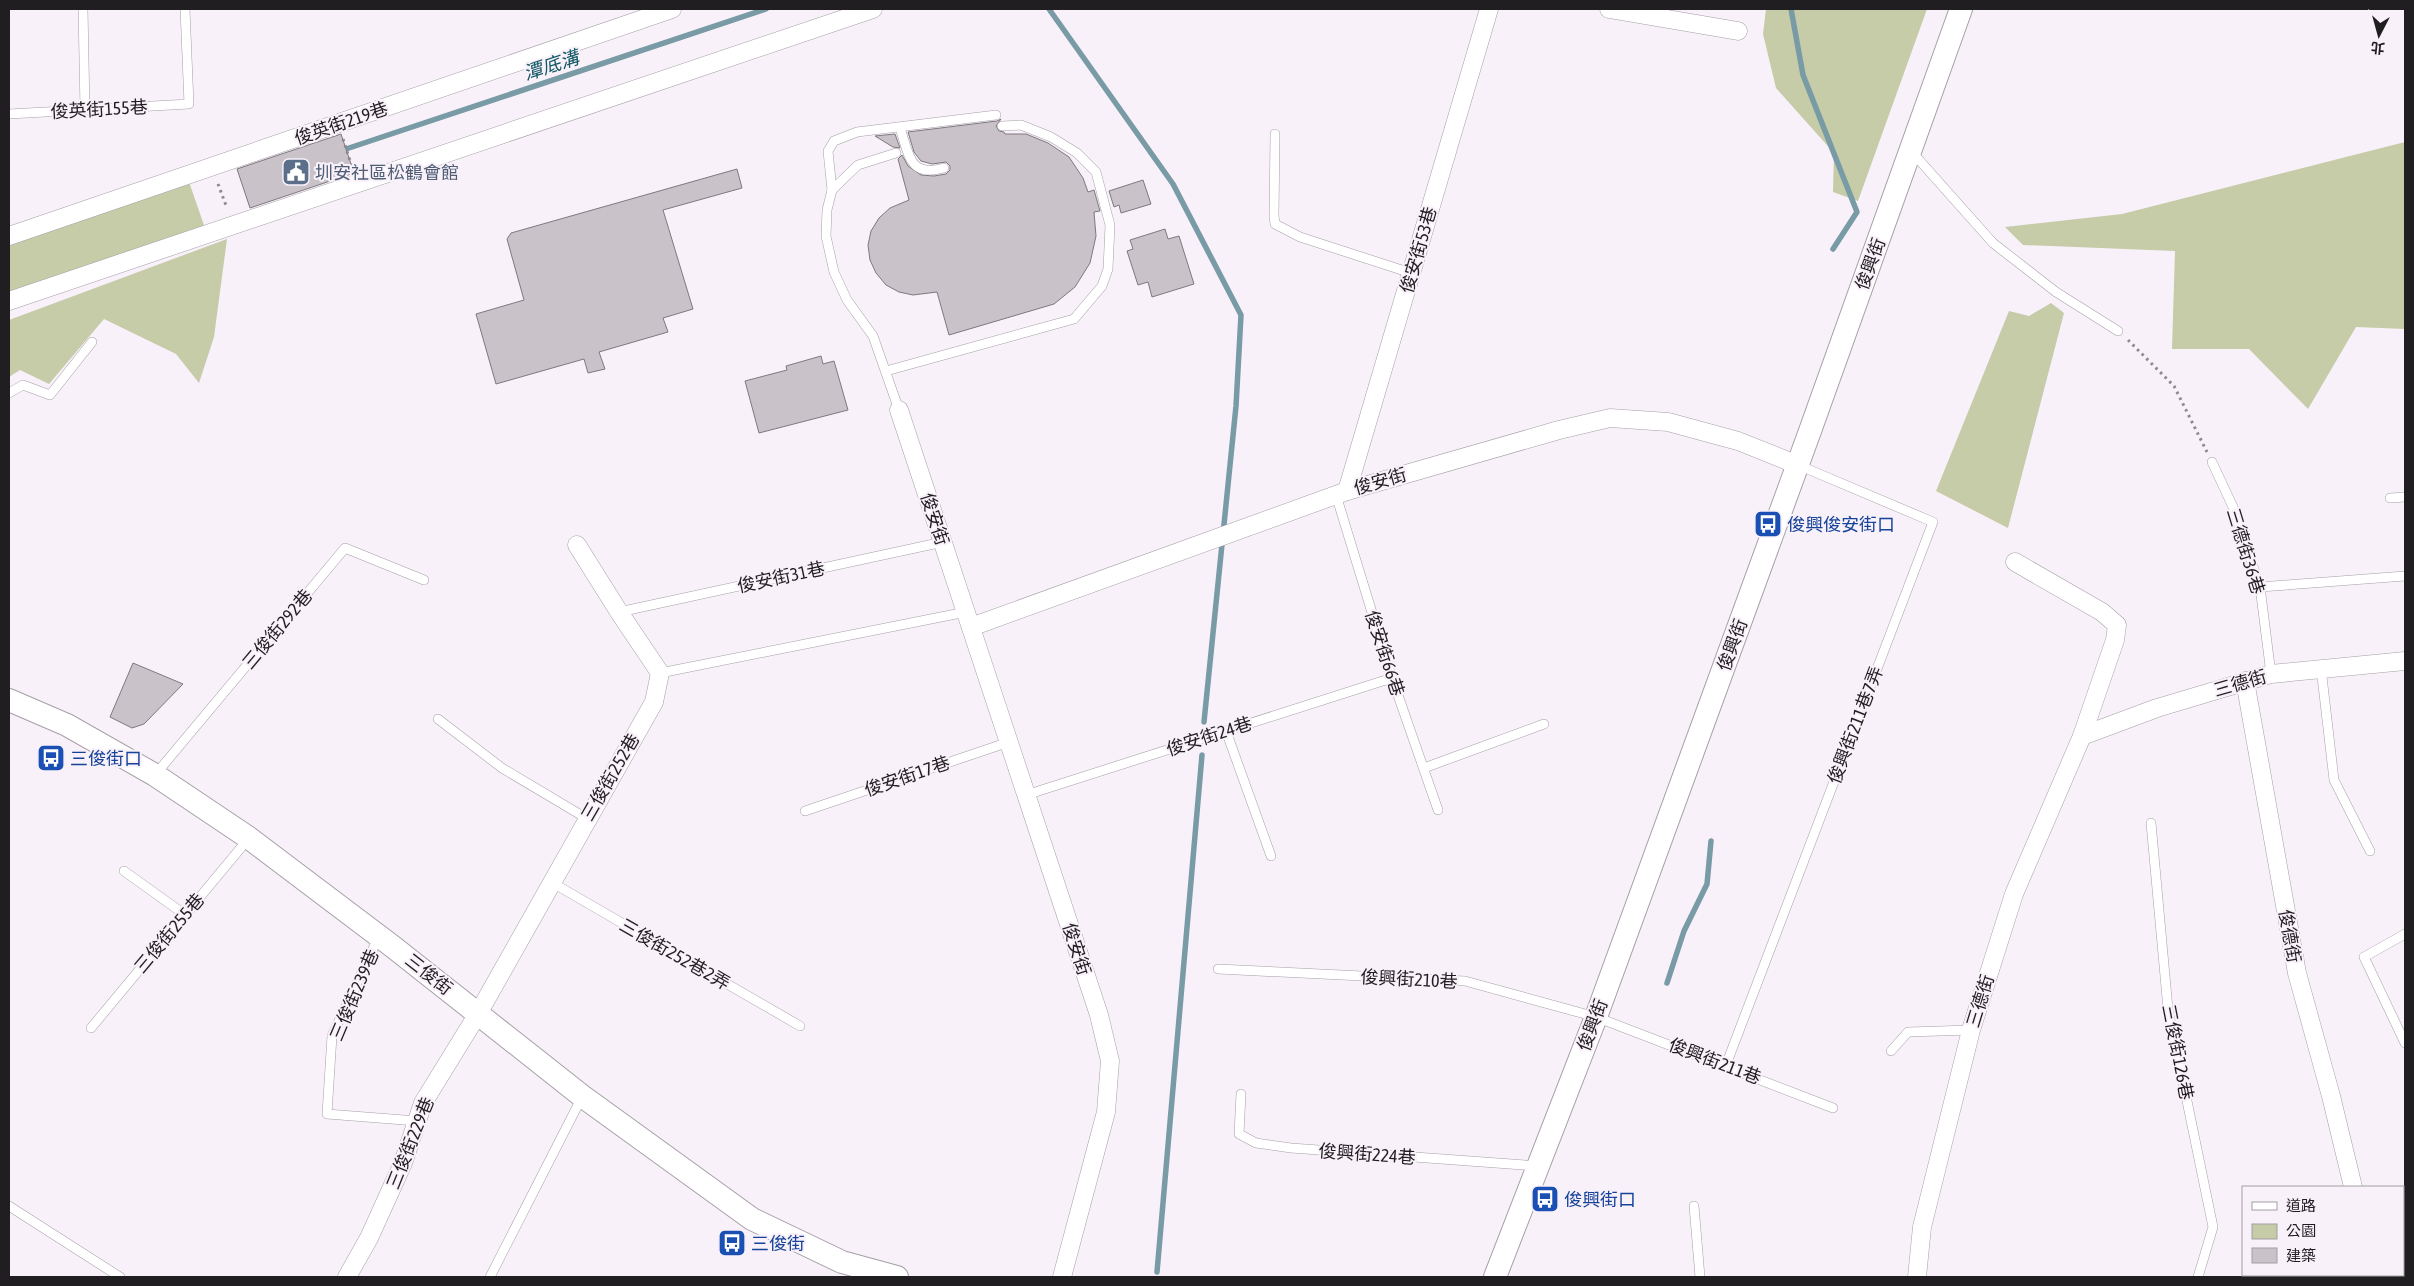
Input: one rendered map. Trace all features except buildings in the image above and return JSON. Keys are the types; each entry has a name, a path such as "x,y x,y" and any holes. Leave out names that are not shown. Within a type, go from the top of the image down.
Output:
{"street":[{"name":"俊英街219巷","path":"9,236 672,9"},
{"path":"9,301 873,9"},
{"name":"俊安街53巷","path":"1341,493 1411,273 1489,9"},
{"path":"1609,9 1738,31"},
{"name":"俊興街","path":"1495,1277 1596,1017 1798,465 1961,9"},
{"name":"俊安街","path":"899,410 1099,1015 1110,1061 1106,1112 1062,1277"},
{"name":"俊安街","path":"968,620 1213,539 1341,493 1559,430 1610,418 1668,422 1738,441 1798,465"},
{"path":"576,545 618,612 660,673"},
{"name":"三德街","path":"1918,1277 1922,1227 1971,1030 2014,894 2082,736 2115,640 2117,625 2102,612 2015,562"},
{"name":"三德街","path":"2082,736 2157,708 2271,674 2405,661"},
{"name":"三俊街252巷","path":"478,1012 586,818 654,702 660,673"},
{"name":"俊德街","path":"2245,681 2297,973 2353,1186"},
{"name":"三俊街","path":"9,700 67,726 155,775 249,838 478,1012 582,1096 752,1218 841,1269 897,1277"},
{"name":"三俊街229巷","path":"348,1277 369,1238 403,1163 423,1103 478,1012"}],"lane":[{"path":"83,9 85,110"},
{"name":"俊英街155巷","path":"9,114 189,104 185,9"},
{"path":"899,410 874,336 847,300 834,272 826,236 827,210 832,190 828,151 834,141 857,132 996,115"},
{"path":"886,371 1074,319 1102,286 1108,269 1110,225 1096,172 1077,153 1051,137 1021,125 1002,126"},
{"path":"900,128 912,163 921,170 931,172 944,168"},
{"path":"1275,134 1275,224 1300,237 1411,273"},
{"path":"1910,150 1946,193 1993,243 2056,292 2118,331"},
{"path":"832,190 858,165 896,153"},
{"path":"9,394 23,385 50,395 92,342"},
{"name":"三德街36巷","path":"2212,462 2233,507 2260,587 2271,674"},
{"name":"俊興街211巷7弄","path":"1726,1065 1933,522 1798,465"},
{"name":"俊安街66巷","path":"1341,493 1392,678 1438,810"},
{"path":"2390,498 2405,497"},
{"name":"俊安街31巷","path":"618,612 942,542"},
{"name":"三俊街292巷","path":"155,775 346,548 424,580"},
{"path":"2260,587 2405,576"},
{"path":"660,673 968,620"},
{"path":"2321,668 2334,780 2370,852"},
{"name":"俊安街24巷","path":"1026,795 1392,678"},
{"path":"438,719 502,768 586,818"},
{"path":"1424,768 1544,724"},
{"path":"1226,731 1271,856"},
{"name":"俊安街17巷","path":"805,811 1009,742"},
{"name":"三俊街126巷","path":"2151,823 2168,1009 2214,1228 2198,1277"},
{"name":"三俊街255巷","path":"91,1028 249,838"},
{"path":"124,870 184,914"},
{"name":"三俊街252巷2弄","path":"551,882 800,1026"},
{"path":"2405,934 2364,957 2405,1043"},
{"name":"三俊街239巷","path":"379,936 332,1036 327,1114 417,1122"},
{"name":"俊興街210巷","path":"1218,969 1465,981 1596,1017"},
{"name":"俊興街211巷","path":"1596,1017 1726,1065 1833,1108"},
{"path":"1891,1051 1908,1032 1971,1030"},
{"name":"俊興街224巷","path":"1241,1094 1239,1134 1256,1143 1311,1149 1538,1166"},
{"path":"490,1277 582,1096"},
{"path":"9,1206 120,1277"},
{"path":"1694,1206 1700,1277"}],"path":[{"path":"338,124 358,184"},
{"path":"212,167 233,225"},
{"path":"2118,331 2174,386 2212,462"}],"green space":[{"path":"1766,9 1927,9 1858,201 1833,192 1834,153 1776,88 1763,34"},
{"path":"2405,142 2405,329 2356,327 2308,409 2249,349 2172,349 2175,251 2023,245 2005,227 2122,214"},
{"path":"187,176 207,234 9,301 9,236"},
{"path":"227,239 214,337 199,383 176,354 104,319 49,384 20,370 9,377 9,320"},
{"path":"2051,303 2064,313 2008,528 1936,491 2009,311 2029,316"}],"waterway":[{"name":"潭底溝","path":"346,149 766,9"},
{"path":"1049,9 1173,184 1241,315 1236,406 1204,722"},
{"path":"1791,9 1803,75 1857,212 1833,249"},
{"path":"1157,1272 1202,755"},
{"path":"1667,983 1684,931 1707,884 1711,841"}],"place":[{"name":"圳安社區松鶴會館","path":"296,172"},
{"name":"俊興俊安街口","path":"1768,524"},
{"name":"三俊街口","path":"51,758"},
{"name":"俊興街口","path":"1545,1199"},
{"name":"三俊街","path":"732,1243"}]}
